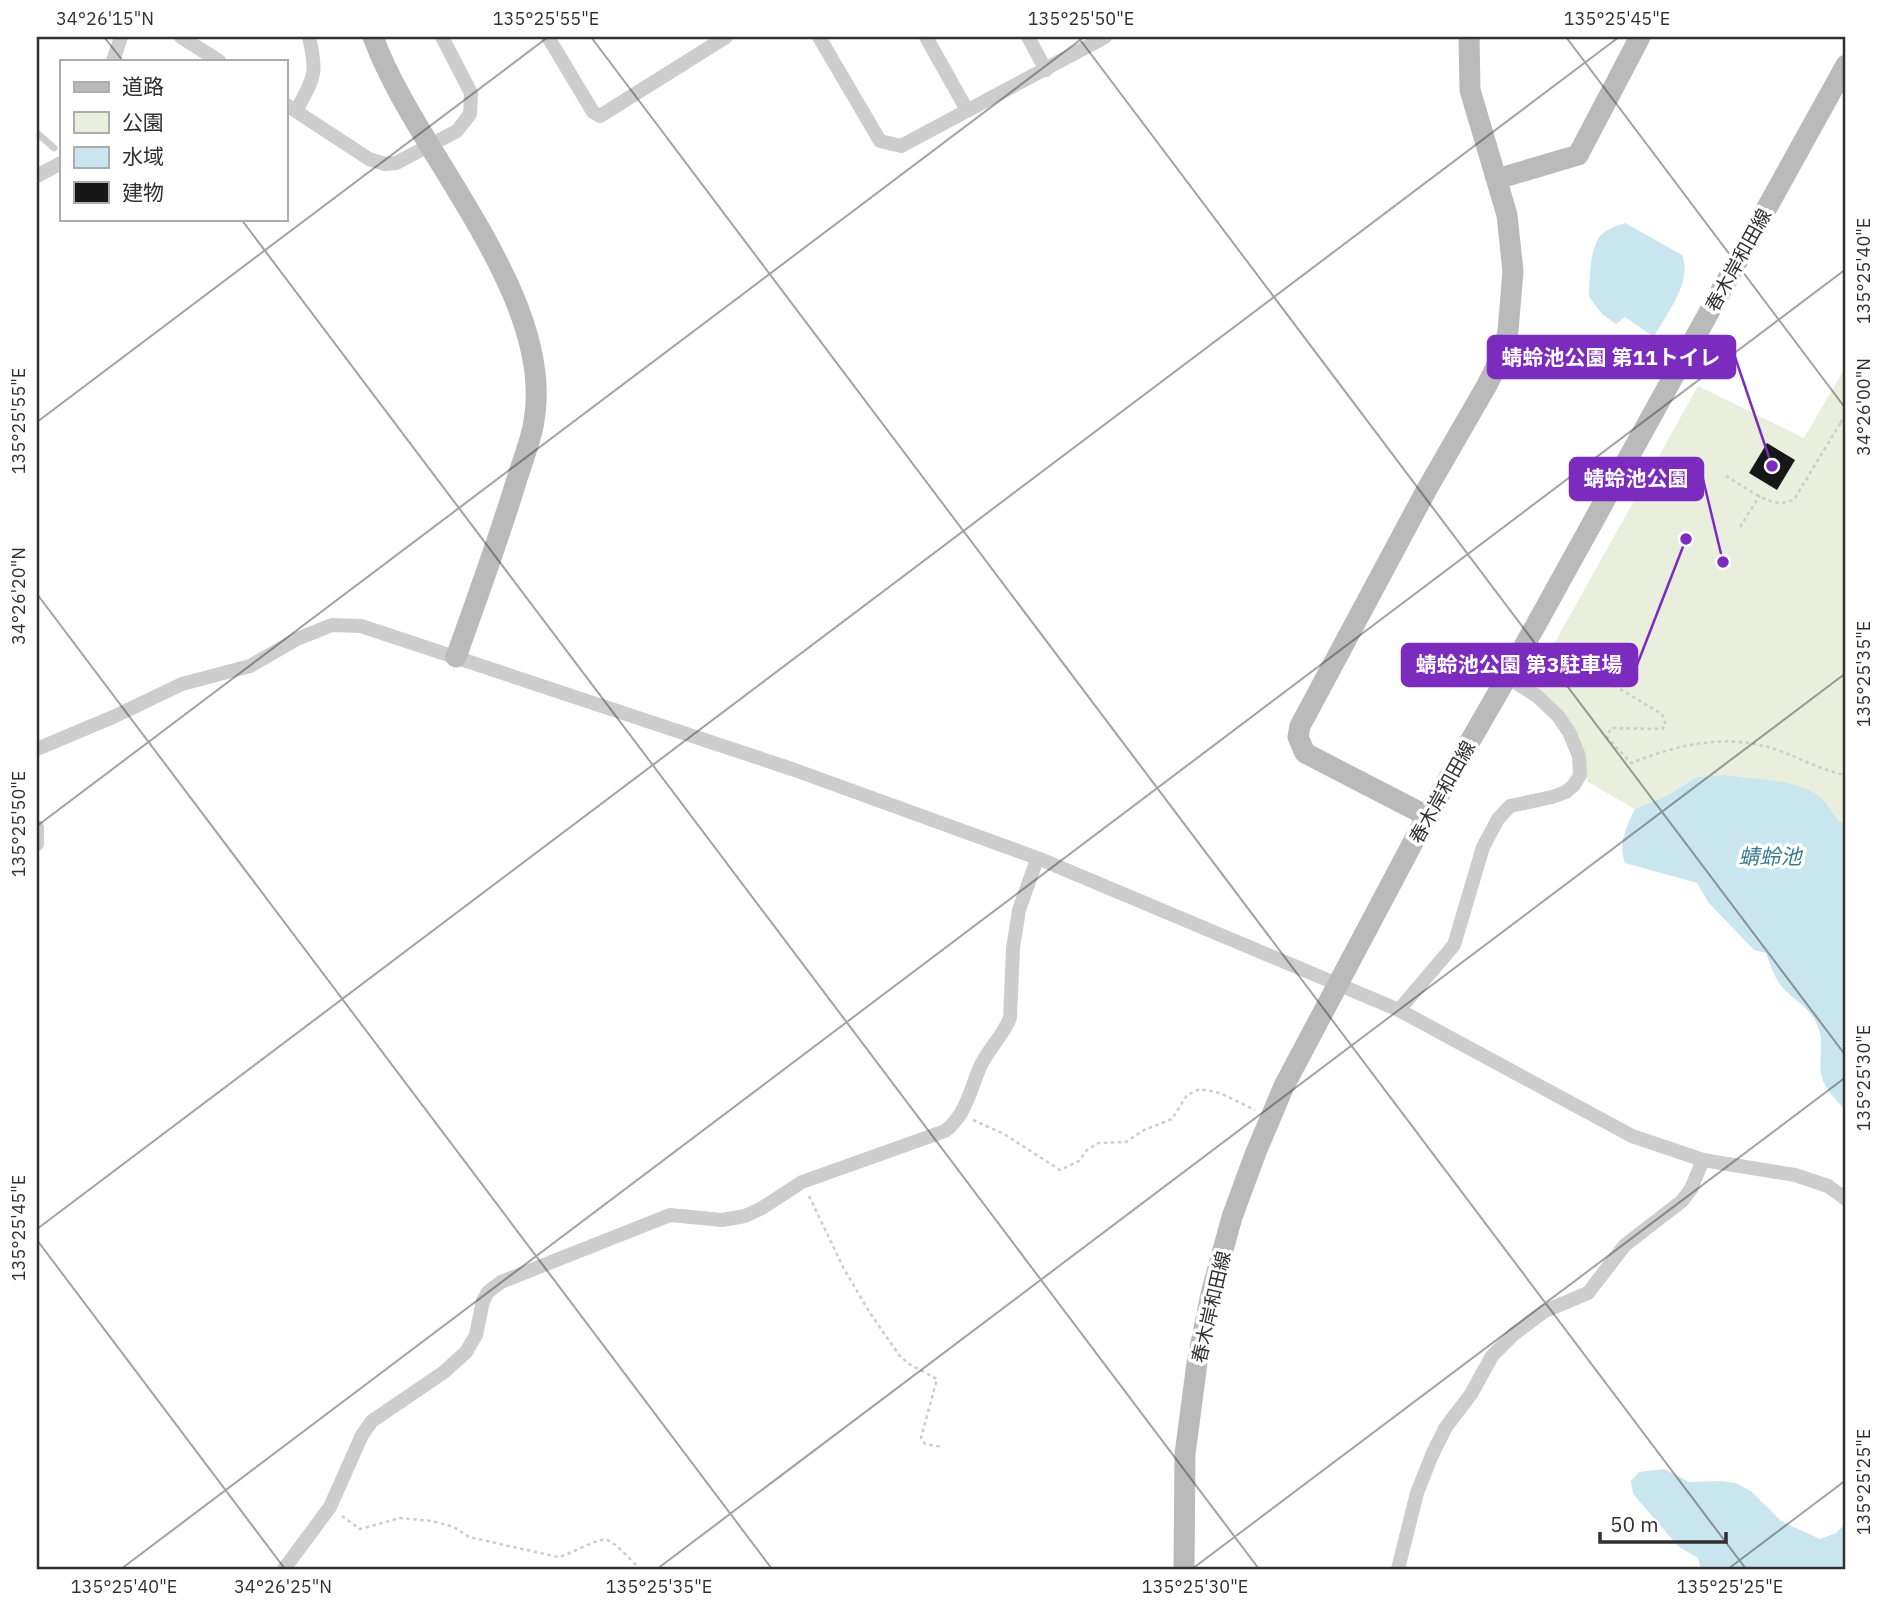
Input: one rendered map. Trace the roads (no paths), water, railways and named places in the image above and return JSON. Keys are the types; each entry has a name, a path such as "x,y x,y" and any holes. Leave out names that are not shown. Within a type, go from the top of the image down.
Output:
{"street":[{"path":"113,60 121,37"},
{"path":"181,37 217,60"},
{"path":"309,37 314,60 314,77 291,107 369,159 385,164 396,163 457,131 470,114 471,93 442,37"},
{"path":"373,37 381,59 521,311 535,369 534,421 502,528 456,657"},
{"path":"548,37 593,113 600,116 726,37"},
{"path":"819,37 880,141 901,146 1105,37"},
{"path":"926,37 967,110"},
{"path":"1028,37 1046,70"},
{"path":"1427,816 1305,754 1298,737 1300,726 1319,690 1502,355 1508,331 1513,271 1507,215 1470,90 1469,37"},
{"path":"1496,179 1578,155 1640,37"},
{"name":"春木岸和田線","path":"1184,1569 1185,1454 1197,1363 1211,1294 1232,1217 1270,1117 1337,984 1427,816 1507,677 1846,65"},
{"path":"37,176 60,164"},
{"path":"37,749 182,684 250,666 297,639 332,625 361,626 792,769 1040,859 1399,1010 1632,1136 1703,1160 1795,1175 1828,1186 1846,1199"},
{"path":"1399,1010 1454,945 1483,847 1498,820 1510,806 1566,792 1580,775 1579,756 1569,732 1558,716 1537,696 1507,677"},
{"path":"37,827 37,844"},
{"path":"284,1569 330,1507 362,1435 372,1421 444,1372 466,1352 476,1335 483,1301 488,1292 502,1282 670,1215 722,1220 744,1216 762,1208 802,1182 945,1131 955,1123 982,1063 1006,1029 1010,1018 1013,948 1019,909 1035,865"},
{"path":"1398,1569 1417,1493 1432,1455 1446,1427 1471,1394 1492,1356 1514,1334 1545,1311 1588,1293 1625,1245 1682,1201 1691,1189 1703,1160"}],"lane":[{"path":"37,133 54,148"}],"water":[{"path":"1625,223 1682,255 1684,276 1681,287 1654,337 1625,317 1616,324 1602,314 1589,297 1596,242 1605,231"},
{"name":"蜻蛉池","path":"1725,775 1783,782 1806,789 1820,797 1837,819 1846,825 1846,1111 1823,1081 1821,1038 1816,1022 1779,983 1766,953 1754,950 1708,902 1697,883 1625,863 1623,842 1635,809 1668,795 1697,777"},
{"path":"1664,1469 1689,1482 1736,1483 1752,1492 1781,1521 1820,1539 1836,1533 1846,1523 1846,1569 1701,1569 1698,1558 1679,1547 1633,1494 1631,1481 1639,1472"}],"place":[{"name":"蜻蛉池公園 第11トイレ","path":"1772,466"},
{"name":"蜻蛉池公園 第3駐車場","path":"1686,539"},
{"name":"蜻蛉池公園","path":"1723,562"}]}
